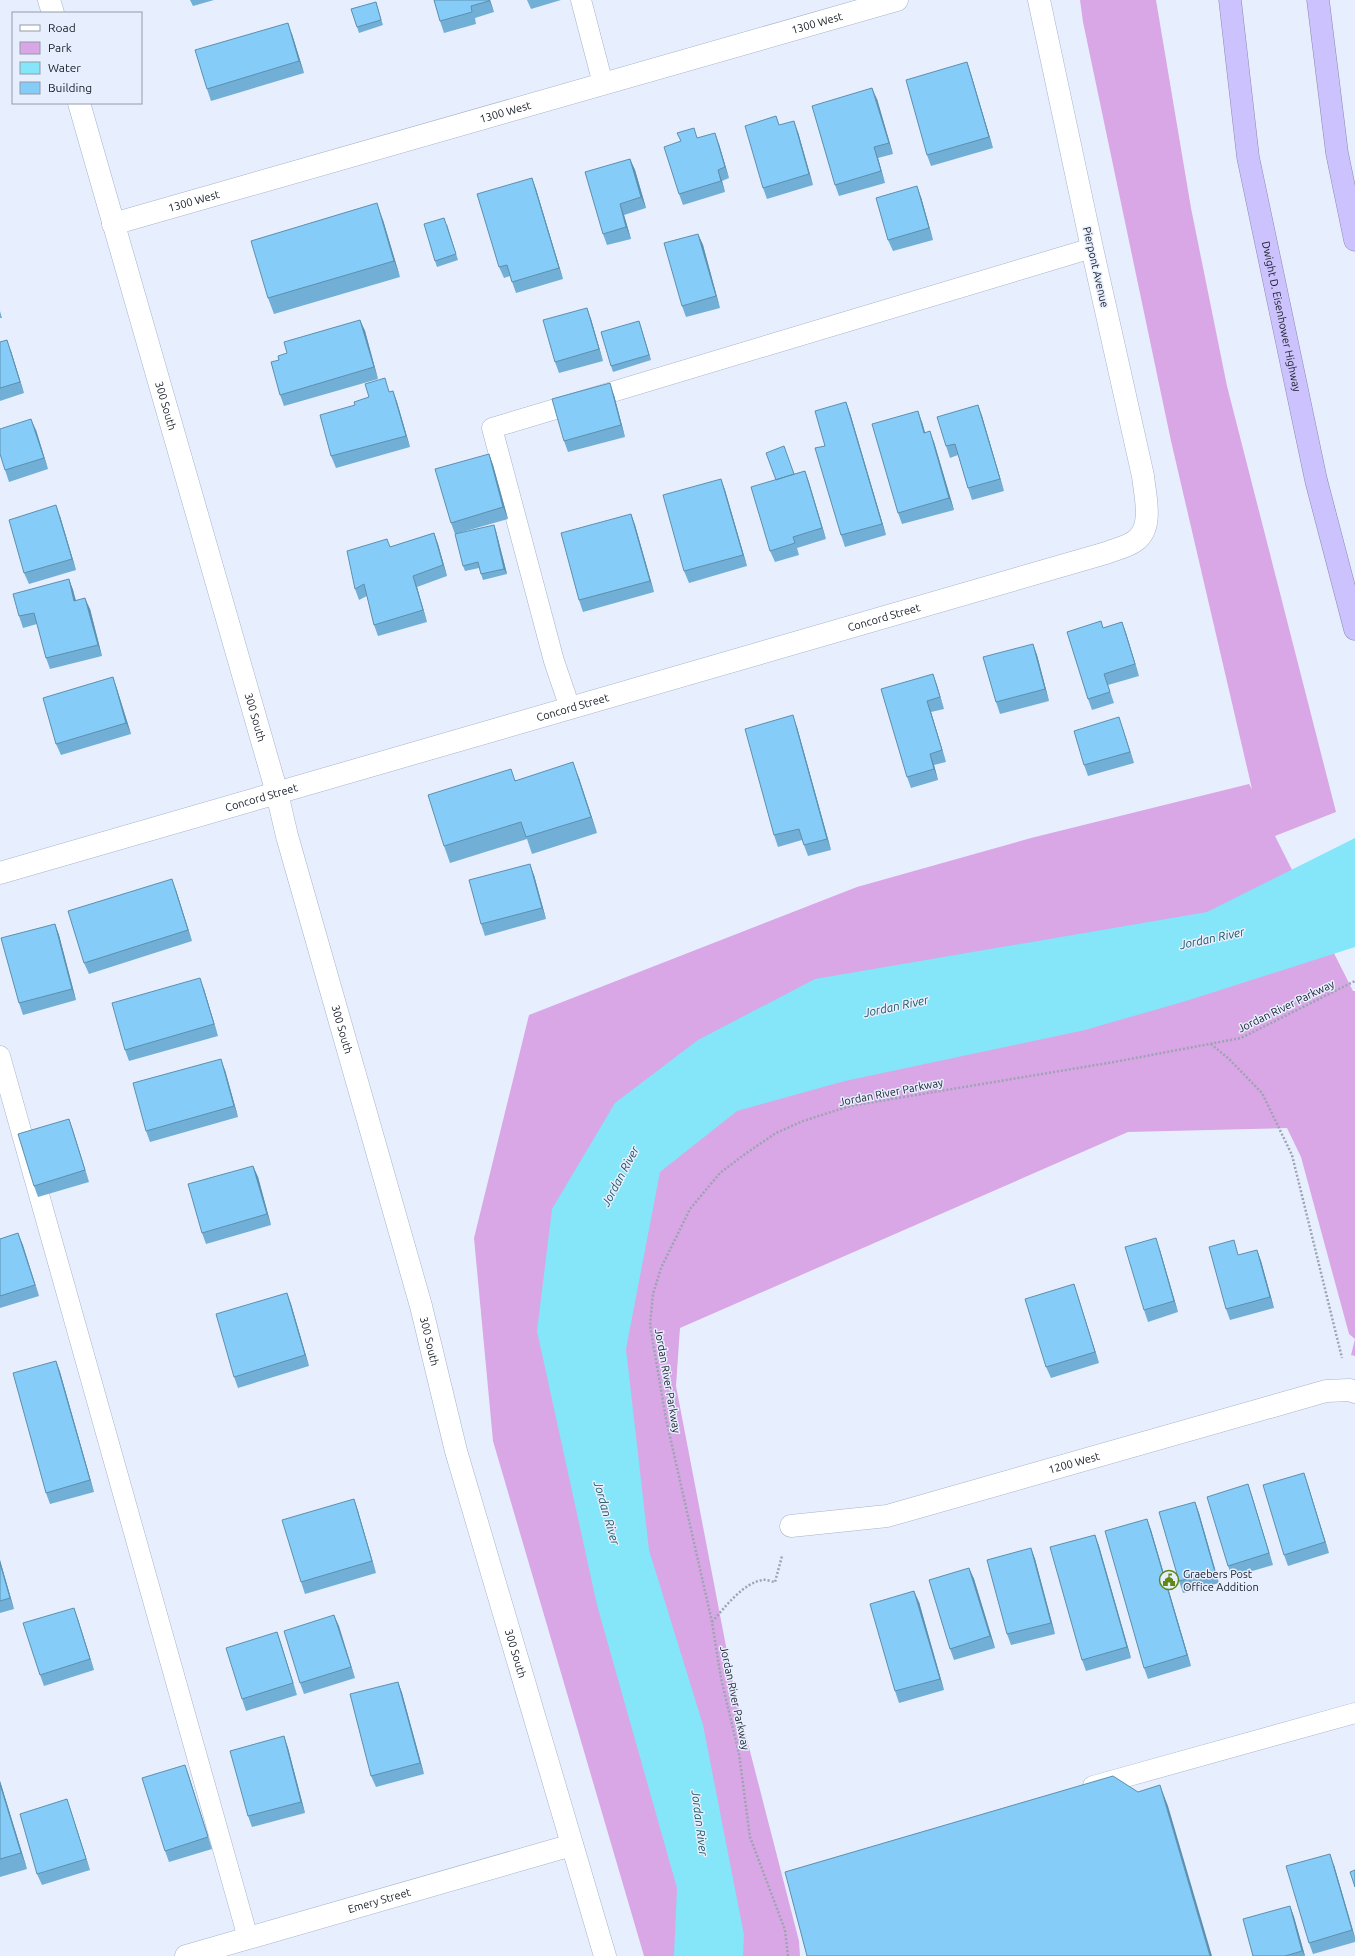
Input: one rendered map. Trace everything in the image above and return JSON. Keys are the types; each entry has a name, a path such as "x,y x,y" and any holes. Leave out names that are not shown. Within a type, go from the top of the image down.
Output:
{"highway":[{"name":"Dwight D. Eisenhower Highway","path":"1230,0 1248,157 1316,480 1355,629"},
{"path":"1318,0 1337,153 1355,240"}],"street":[{"path":"49,0 53,12"},
{"name":"1300 West","path":"114,224 898,0"},
{"name":"Pierpont Avenue","path":"1039,0 1092,248 1144,476 1147,513 1142,534"},
{"name":"300 South","path":"79,104 277,793 287,836 421,1306 456,1451 606,1956"},
{"name":"Concord Street","path":"0,873 1106,552 1126,546 1136,541 1142,534"},
{"name":"1200 West","path":"791,1526 887,1516 1326,1391 1352,1391"},
{"name":"Emery Street","path":"186,1956 572,1845"}],"lane":[{"path":"581,0 603,84"},
{"path":"570,708 554,661 492,428 1092,248"},
{"path":"0,1056 248,1938"},
{"path":"1079,1790 1355,1713"}],"path":[{"name":"Jordan River Parkway","path":"788,1956 785,1930 750,1837 739,1754 721,1678 712,1622 666,1419 650,1325 653,1294 661,1268 690,1209 720,1173 776,1134 803,1121 850,1106 1114,1062 1241,1038 1355,981"},
{"path":"1210,1044 1228,1059 1262,1093 1292,1155 1352,1391"},
{"path":"712,1622 729,1601 748,1586 763,1579 775,1582 776,1575"}],"green space":[{"path":"1080,0 1156,0 1191,208 1227,386 1336,812 1275,836 1353,991 1355,991 1355,1339 1349,1334 1301,1157 1287,1128 1128,1132 680,1328 676,1386 735,1693 799,1941 800,1956 644,1956 493,1441 474,1238 529,1015 857,887 1031,838 1249,784 1252,789 1171,441 1083,22"},
{"path":"1355,1339 1355,1356 1351,1355"}],"water":[{"name":"Jordan River","path":"1355,838 1355,947 1186,1001 1085,1030 845,1081 737,1111 660,1172 626,1349 649,1550 703,1725 744,1935 743,1956 674,1956 677,1888 597,1605 537,1331 552,1209 615,1103 698,1040 815,979 1207,912"}],"building":[{"path":"434,0 489,1 471,6 472,12 440,21"},
{"path":"376,2 381,20 357,27 351,9"},
{"path":"288,23 299,61 207,89 195,50"},
{"path":"967,62 989,137 927,155 906,80"},
{"path":"872,88 889,143 874,147 881,171 835,185 812,106"},
{"path":"776,116 779,125 794,121 809,174 763,188 745,126"},
{"path":"694,128 697,138 715,133 725,167 718,170 721,181 679,194 664,147 681,141 677,133"},
{"path":"630,159 641,197 620,204 626,227 603,234 585,172"},
{"path":"532,178 559,268 512,282 507,265 499,267 477,194"},
{"path":"917,186 929,228 888,240 876,198"},
{"path":"377,203 394,261 268,298 251,241"},
{"path":"444,218 456,254 435,261 424,224"},
{"path":"698,234 716,296 682,306 664,243"},
{"path":"587,308 599,349 555,362 543,320"},
{"path":"360,320 374,367 280,395 271,362 279,360 278,356 287,353 284,342"},
{"path":"639,321 649,355 611,366 601,332"},
{"path":"7,340 20,382 0,388 0,342"},
{"path":"385,378 389,392 393,391 406,436 331,456 320,415 355,405 354,402 369,397 365,384"},
{"path":"610,383 621,425 564,441 552,399"},
{"path":"846,402 882,524 841,535 815,448 825,446 815,411"},
{"path":"978,405 1000,479 968,488 955,444 946,446 937,417"},
{"path":"918,411 924,433 930,431 949,498 898,513 872,424"},
{"path":"31,419 44,458 5,470 0,454 0,429"},
{"path":"784,446 794,474 776,480 766,453"},
{"path":"489,454 503,507 451,523 435,469"},
{"path":"805,471 822,528 793,537 795,543 770,551 751,487"},
{"path":"721,479 743,555 684,571 663,495"},
{"path":"56,505 72,559 24,573 9,520"},
{"path":"631,514 650,581 579,600 561,533"},
{"path":"494,525 504,569 481,574 478,562 463,566 455,534"},
{"path":"434,533 443,565 413,576 423,610 374,625 364,584 355,589 347,551 387,539 390,547"},
{"path":"69,579 74,601 85,598 98,645 46,658 34,613 19,616 13,594"},
{"path":"1101,621 1103,628 1122,622 1135,664 1104,674 1110,692 1088,699 1067,632"},
{"path":"1033,644 1045,689 996,702 983,657"},
{"path":"933,674 940,697 927,701 942,750 930,754 934,769 907,777 881,689"},
{"path":"113,677 126,723 56,744 43,698"},
{"path":"793,715 827,839 804,845 799,829 774,835 745,729"},
{"path":"1119,717 1130,752 1084,765 1074,731"},
{"path":"573,762 591,817 526,837 521,822 444,846 428,795 511,769 515,781"},
{"path":"530,864 542,908 481,924 469,880"},
{"path":"172,879 188,930 84,963 68,911"},
{"path":"55,924 72,989 19,1003 1,938"},
{"path":"200,978 214,1024 125,1050 112,1003"},
{"path":"221,1059 234,1106 146,1131 133,1083"},
{"path":"69,1119 85,1170 34,1186 18,1134"},
{"path":"253,1166 267,1214 202,1233 188,1184"},
{"path":"18,1233 35,1285 0,1296 0,1239"},
{"path":"1156,1238 1174,1301 1144,1310 1125,1247"},
{"path":"1234,1240 1238,1255 1257,1250 1270,1297 1226,1309 1209,1247"},
{"path":"1074,1284 1095,1352 1046,1367 1025,1299"},
{"path":"287,1293 305,1355 234,1377 216,1314"},
{"path":"56,1361 90,1480 46,1493 13,1373"},
{"path":"1304,1473 1325,1542 1284,1555 1263,1485"},
{"path":"1248,1484 1269,1553 1228,1566 1207,1497"},
{"path":"354,1499 372,1561 301,1582 282,1520"},
{"path":"1195,1502 1215,1572 1179,1581 1159,1512"},
{"path":"1147,1519 1187,1655 1144,1668 1105,1531"},
{"path":"1095,1535 1127,1647 1082,1660 1050,1547"},
{"path":"1031,1548 1051,1623 1007,1634 987,1560"},
{"path":"0,1563 10,1598 0,1601"},
{"path":"969,1568 990,1636 950,1649 929,1580"},
{"path":"914,1591 940,1679 895,1691 870,1604"},
{"path":"74,1608 90,1659 40,1675 23,1623"},
{"path":"334,1615 351,1667 300,1683 284,1631"},
{"path":"277,1632 293,1683 242,1699 226,1648"},
{"path":"398,1682 420,1763 371,1776 350,1694"},
{"path":"284,1736 301,1802 248,1816 230,1751"},
{"path":"185,1765 208,1837 165,1851 142,1778"},
{"path":"1113,1776 1138,1792 1160,1785 1210,1956 807,1956 785,1872"},
{"path":"0,1784 21,1853 0,1859"},
{"path":"67,1799 86,1859 37,1874 20,1814"},
{"path":"1330,1854 1352,1930 1309,1943 1286,1866"},
{"path":"1355,1870 1355,1887 1350,1872"},
{"path":"1290,1906 1302,1951 1285,1956 1253,1956 1243,1919"}],"place":[{"name":"Graebers Post Office Addition","path":"1169,1580"}]}
